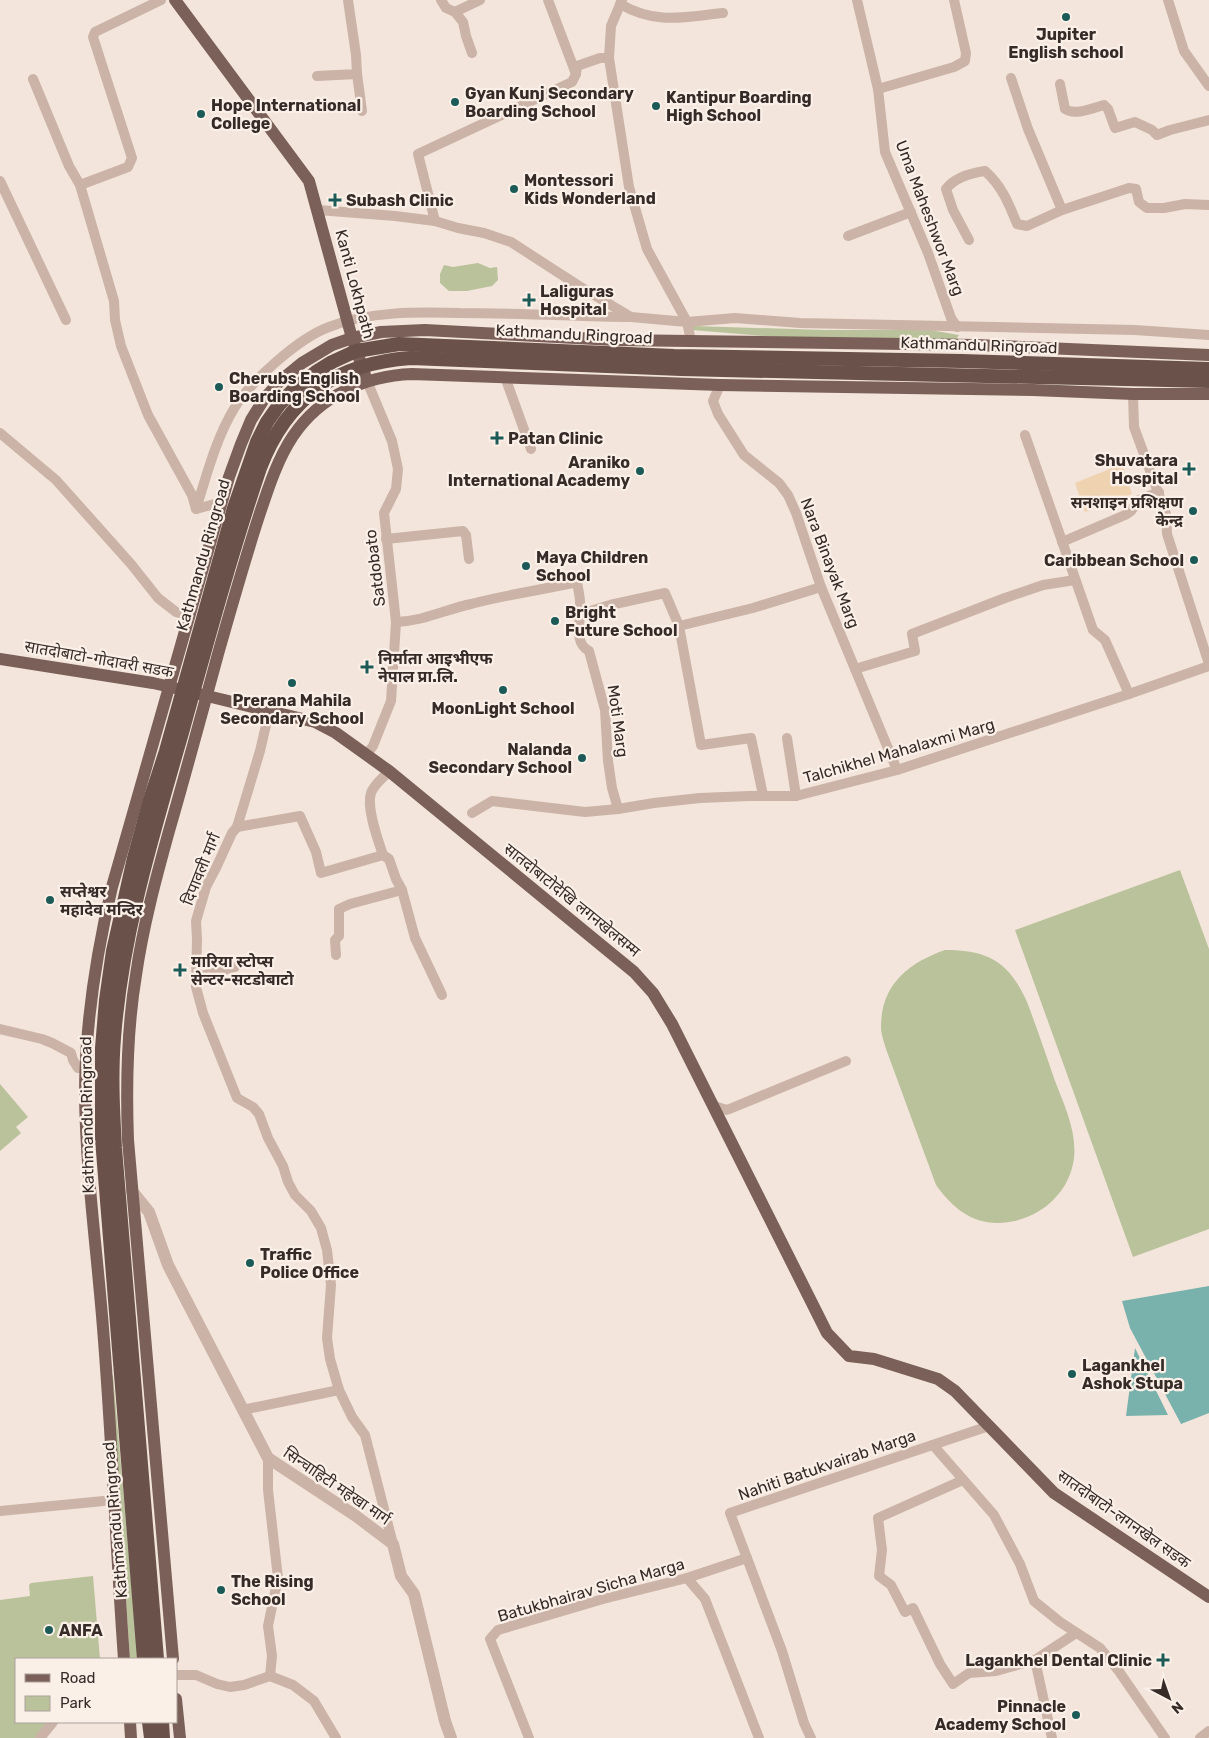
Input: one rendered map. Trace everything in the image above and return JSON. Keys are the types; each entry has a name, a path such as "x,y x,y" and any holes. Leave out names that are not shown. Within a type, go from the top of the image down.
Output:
{"highway":[{"name":"Kathmandu Ringroad","path":"157,1658 115,1148 113,1055 123,965 134,906 234,508 247,466 262,431 279,405 300,384 354,344 426,344 674,356 962,361 1209,369"},
{"name":"Kathmandu Ringroad","path":"144,1658 104,1166 101,1095 102,1048 109,976 117,927 134,858 252,491 270,445 280,427 295,409 314,390 338,375 362,366 388,360 422,357 681,368 1209,381"},
{"path":"149,1723 151,1738"},
{"path":"162,1723 163,1738"}],"main road":[{"name":"Kanti Lokhpath","path":"175,0 309,181 354,344 367,381"},
{"path":"124,1658 103,1329 87,1144 86,1069 93,981 104,921 168,687 222,502 243,438 257,409 268,394 280,381 315,354 332,345 354,344 381,332 426,330 615,340 976,345 1209,355"},
{"path":"173,1658 132,1191 128,1100 130,1028 136,976 157,878 252,536 271,481 285,450 304,422 321,405 340,392 367,381 392,375 412,374 720,385 1209,394"},
{"name":"सातदोबाटो-गोदावरी सडक","path":"0,658 188,691"},
{"path":"188,691 315,722 336,733 366,755"},
{"name":"सातदोबाटोदेखि लगनखेलसम्म","path":"366,755 634,972 653,993 663,1008 827,1333 849,1356 874,1359 938,1379"},
{"name":"सातदोबाटो-लगनखेल सडक","path":"938,1379 956,1391 1054,1493 1209,1598"},
{"path":"178,1718 180,1738"},
{"path":"130,1723 132,1738"}],"street":[{"path":"80,185 128,167 132,158 93,37 95,32 161,0"},
{"path":"348,0 362,111"},
{"path":"441,0 446,8 455,12 463,22 472,53"},
{"path":"455,12 480,0"},
{"path":"548,0 576,74"},
{"name":"Uma Maheshwor Marg","path":"857,0 878,89 885,152 928,253 951,318 957,327"},
{"path":"878,89 954,67 965,61 966,53 954,0"},
{"path":"1168,0 1184,51 1209,86"},
{"path":"691,341 687,322 647,249 629,187 609,58 611,26 621,2 634,12 650,17 670,19 723,13"},
{"path":"435,221 418,154 572,82 577,66 600,58 609,58"},
{"path":"317,76 357,74"},
{"path":"1011,78 1028,128 1062,210"},
{"path":"33,79 69,166 80,185 114,301 115,320 121,346 148,415 192,495 196,509"},
{"path":"1060,84 1065,109 1069,112 1104,105 1108,109 1115,128 1135,122 1152,130 1157,135 1209,120"},
{"path":"969,240 953,210 946,189 951,183 971,174 986,171 1007,198 1017,224 1027,226 1062,210 1129,188 1136,189 1139,202 1146,208 1164,208 1185,204 1209,205"},
{"path":"0,181 66,320"},
{"path":"318,210 435,221 511,242 631,317"},
{"path":"848,236 911,212"},
{"path":"196,509 216,445 236,406 254,384 273,365 328,327 373,316 430,312 631,317 687,322 735,318 800,323 1135,330 1209,335"},
{"path":"505,377 531,449"},
{"name":"Satdobato","path":"366,755 373,746 391,701 396,622 384,513 396,489 398,469 392,441 367,381"},
{"name":"Nara Binayak Marg","path":"720,385 713,401 718,414 744,456 779,483 788,495 796,513 821,588 897,770"},
{"path":"1133,394 1134,427 1166,514 1167,534 1209,665"},
{"path":"0,433 56,480 131,564 158,598 176,612 189,616"},
{"path":"1025,435 1093,630 1105,640 1129,694"},
{"path":"1062,542 1125,515 1131,511 1139,500 1159,492"},
{"path":"196,509 222,502"},
{"path":"386,539 463,531 470,559"},
{"path":"855,670 915,651 912,634 1043,585 1074,580"},
{"name":"Moti Marg","path":"396,622 411,622 436,616 469,604 576,582 580,603 580,642 583,648 589,652 605,710 608,761 618,809"},
{"path":"679,626 753,608 821,588"},
{"path":"580,614 610,605 665,593 679,626 701,745 751,738 763,795"},
{"name":"Talchikhel Mahalaxmi Marg","path":"472,813 492,801 585,812 700,798 763,795 796,796 897,770 1129,694 1209,665"},
{"name":"दिपावली मार्ग","path":"268,712 260,751 237,827 232,832 206,887 196,921 196,987 203,1013 237,1098 253,1107 259,1114 268,1138 283,1166 295,1195 311,1211 322,1228 327,1250 331,1285 327,1338 330,1359 340,1390"},
{"path":"787,738 796,796"},
{"path":"389,772 377,783 370,793 371,816 383,855 389,859 402,890 415,938 442,995"},
{"path":"237,827 300,816 316,852 321,873 383,855"},
{"path":"336,955 335,940 339,936 339,909 350,904 402,890"},
{"path":"197,977 235,967"},
{"path":"0,1029 52,1043 71,1054 78,1068 86,1069"},
{"path":"714,1106 727,1110 846,1061"},
{"name":"सिन्चाहिटी महेखा मार्ग","path":"132,1191 148,1212 168,1265 268,1458 356,1516 393,1544 401,1576 414,1594 445,1721 451,1738"},
{"path":"242,1410 340,1390 352,1417 365,1435 393,1544"},
{"name":"Nahiti Batukvairab Marga","path":"811,1738 804,1723 782,1651 730,1513 989,1426"},
{"path":"933,1445 994,1515 1020,1564 1034,1601 1060,1622 1100,1648 1118,1670 1165,1738"},
{"path":"268,1458 268,1490 278,1578 268,1626 272,1656 270,1676"},
{"path":"963,1480 878,1518 882,1550 879,1576 891,1585 905,1612 913,1608 940,1664 953,1684 969,1673 996,1671 1035,1660 1076,1633"},
{"path":"0,1511 114,1500"},
{"name":"Batukbhairav Sicha Marga","path":"530,1738 490,1639 498,1630 603,1599 687,1578 748,1558"},
{"path":"687,1578 705,1599 759,1738"},
{"path":"1035,1660 1052,1738"},
{"path":"178,1675 196,1675 230,1687 244,1685 270,1676 293,1685 314,1701 336,1738"},
{"path":"40,1738 52,1723"},
{"path":"1200,1738 1209,1731"}],"green space":[{"path":"478,263 490,268 497,267 498,280 492,286 467,291 449,291 440,283 440,274 444,265 453,267"},
{"path":"693,326 824,330 930,330 959,335 954,343 813,340 692,330"},
{"path":"1180,870 1209,949 1209,1229 1133,1257 1015,930"},
{"path":"945,950 974,952 986,956 1005,968 1013,977 1027,1002 1072,1128 1074,1158 1067,1181 1053,1200 1033,1215 1021,1219 997,1223 976,1219 959,1209 936,1185 881,1032 882,1012 891,988 908,969"},
{"path":"0,1084 28,1117 16,1127 21,1133 0,1151"},
{"path":"113,1375 138,1658 130,1658 111,1376"},
{"name":"ANFA","path":"93,1576 100,1658 15,1658 15,1723 48,1723 35,1738 0,1738 0,1600 30,1596 29,1585 31,1583"}],"sand":[{"path":"1122,464 1132,494 1085,512 1075,483"}],"water":[{"path":"1209,1286 1209,1413 1181,1424 1130,1328 1122,1301"},
{"path":"1135,1348 1168,1415 1126,1416"}],"place":[{"name":"Jupiter English school","path":"1066,17"},
{"name":"Gyan Kunj Secondary Boarding School","path":"455,102"},
{"name":"Kantipur Boarding High School","path":"656,106"},
{"name":"Hope International College","path":"201,114"},
{"name":"Montessori Kids Wonderland","path":"514,189"},
{"name":"Subash Clinic","path":"335,200"},
{"name":"Laliguras Hospital","path":"529,300"},
{"name":"Cherubs English Boarding School","path":"219,387"},
{"name":"Patan Clinic","path":"497,438"},
{"name":"Shuvatara Hospital","path":"1189,469"},
{"name":"Araniko International Academy","path":"640,471"},
{"name":"सनशाइन प्रशिक्षण केन्द्र","path":"1193,511"},
{"name":"Caribbean School","path":"1194,560"},
{"name":"Maya Children School","path":"526,566"},
{"name":"Bright Future School","path":"555,621"},
{"name":"निर्माता आइभीएफ नेपाल प्रा.लि.","path":"367,667"},
{"name":"Prerana Mahila Secondary School","path":"292,683"},
{"name":"MoonLight School","path":"503,690"},
{"name":"Nalanda Secondary School","path":"582,758"},
{"name":"सप्तेश्वर महादेव मन्दिर","path":"50,900"},
{"name":"मारिया स्टोप्स सेन्टर-सटडोबाटो","path":"180,970"},
{"name":"Traffic Police Office","path":"250,1263"},
{"name":"Lagankhel Ashok Stupa","path":"1072,1374"},
{"name":"The Rising School","path":"221,1590"},
{"name":"ANFA","path":"49,1630"},
{"name":"Lagankhel Dental Clinic","path":"1163,1660"},
{"name":"Pinnacle Academy School","path":"1076,1715"}]}
